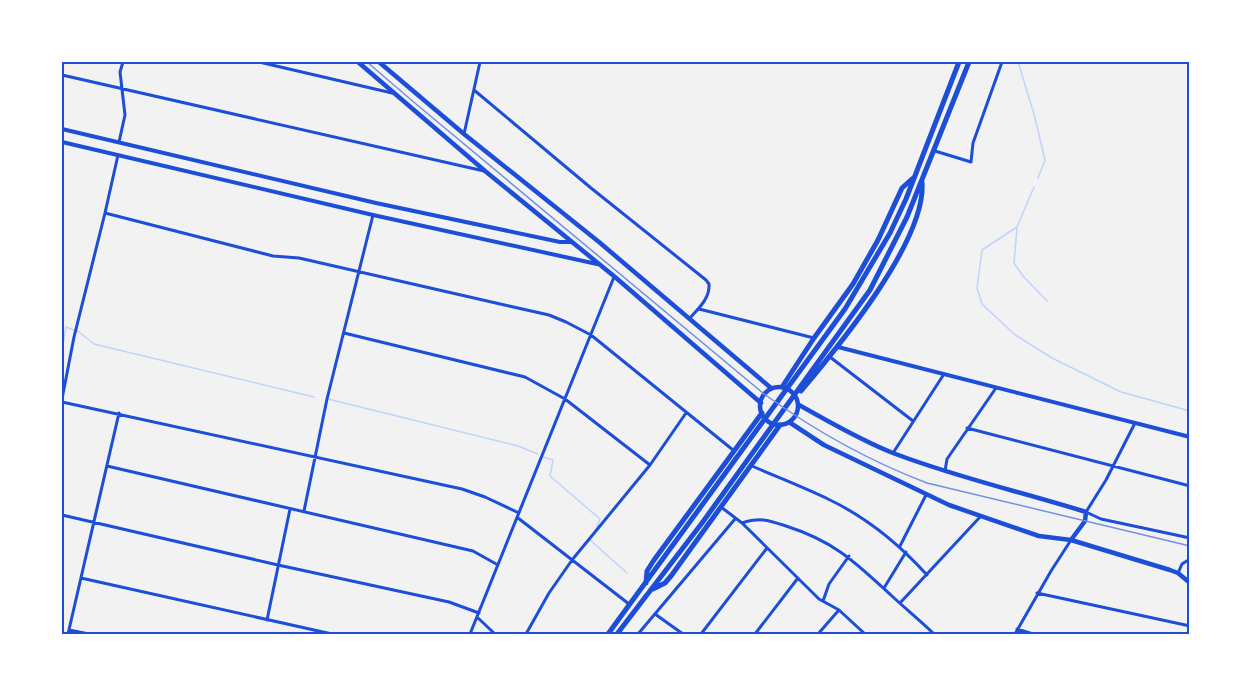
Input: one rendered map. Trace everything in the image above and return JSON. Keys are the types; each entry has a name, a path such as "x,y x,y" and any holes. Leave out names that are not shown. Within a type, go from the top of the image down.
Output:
{"main road":[{"path":"358,62 485,171 615,277 760,403"},
{"path":"379,62 464,134 599,242 771,388"},
{"path":"608,634 845,309 890,233 959,62"},
{"path":"617,634 708,514 870,290 896,242 969,62"},
{"path":"782,387 853,284 878,240 903,188 913,177"},
{"path":"796,397 838,347 866,308 897,257 919,210 922,196 921,180"},
{"path":"782,387 790,390 796,397 799,405 796,414 789,422 780,425 769,422 762,413 760,403 764,394 771,388 782,387"},
{"path":"799,405 868,443 893,453 945,471 1086,512 1085,521 1071,540"},
{"path":"645,584 647,571 654,560 762,413"},
{"path":"789,422 824,445 926,495 1039,536 1071,540 1178,573 1190,583"},
{"path":"652,590 665,583 671,576 780,425"}],"street":[{"path":"119,142 125,115 120,72 123,62"},
{"path":"259,62 397,94"},
{"path":"464,134 480,62"},
{"path":"934,151 971,162 976,135 1002,62"},
{"path":"62,75 485,171"},
{"path":"474,90 706,280 709,284 709,293 690,318"},
{"path":"62,129 376,203 560,242 571,242"},
{"path":"62,142 373,215 597,264"},
{"path":"118,155 77,323 62,400 468,491 496,501 518,515 630,605"},
{"path":"105,213 273,256 300,258 549,315 591,335 733,450"},
{"path":"304,512 315,456 373,215"},
{"path":"470,634 615,277"},
{"path":"698,309 814,338"},
{"path":"344,333 525,377 565,399 650,465"},
{"path":"838,347 1190,437"},
{"path":"830,357 913,421"},
{"path":"893,453 944,374"},
{"path":"945,471 947,459 996,388"},
{"path":"89,634 68,632 119,413"},
{"path":"526,634 549,593 572,560 650,465 686,413"},
{"path":"1135,423 1086,512 1101,519 1190,538"},
{"path":"967,428 1190,486"},
{"path":"107,466 473,551 498,565"},
{"path":"752,466 830,500 888,536 927,574"},
{"path":"900,546 926,495"},
{"path":"721,507 823,601 839,610 866,634"},
{"path":"267,620 291,509"},
{"path":"62,515 449,602 478,615 495,634"},
{"path":"900,603 981,516"},
{"path":"638,634 735,519"},
{"path":"742,524 755,519 773,522 813,535 849,556 934,634"},
{"path":"1015,634 1037,593 1071,540"},
{"path":"701,634 767,548"},
{"path":"884,588 906,552"},
{"path":"823,601 829,584 849,556"},
{"path":"1178,573 1182,564 1190,559"},
{"path":"81,578 332,634"},
{"path":"755,634 798,578"},
{"path":"1037,593 1190,626"},
{"path":"818,634 839,610"},
{"path":"655,614 683,634"},
{"path":"1017,629 1033,634"}],"waterway":[{"path":"1018,62 1045,160 1038,178"},
{"path":"1034,187 1017,227 982,250 977,288 982,304 1014,334 1052,358 1121,392 1190,411"},
{"path":"1017,228 1014,263 1047,301"},
{"path":"62,350 66,327 79,332 94,344 314,397"},
{"path":"328,399 518,446 538,454"},
{"path":"543,457 553,460 550,476 600,519 595,531"},
{"path":"590,540 627,573"}],"railway":[{"path":"367,62 764,394 822,432 863,455 927,483 1190,546"}]}
